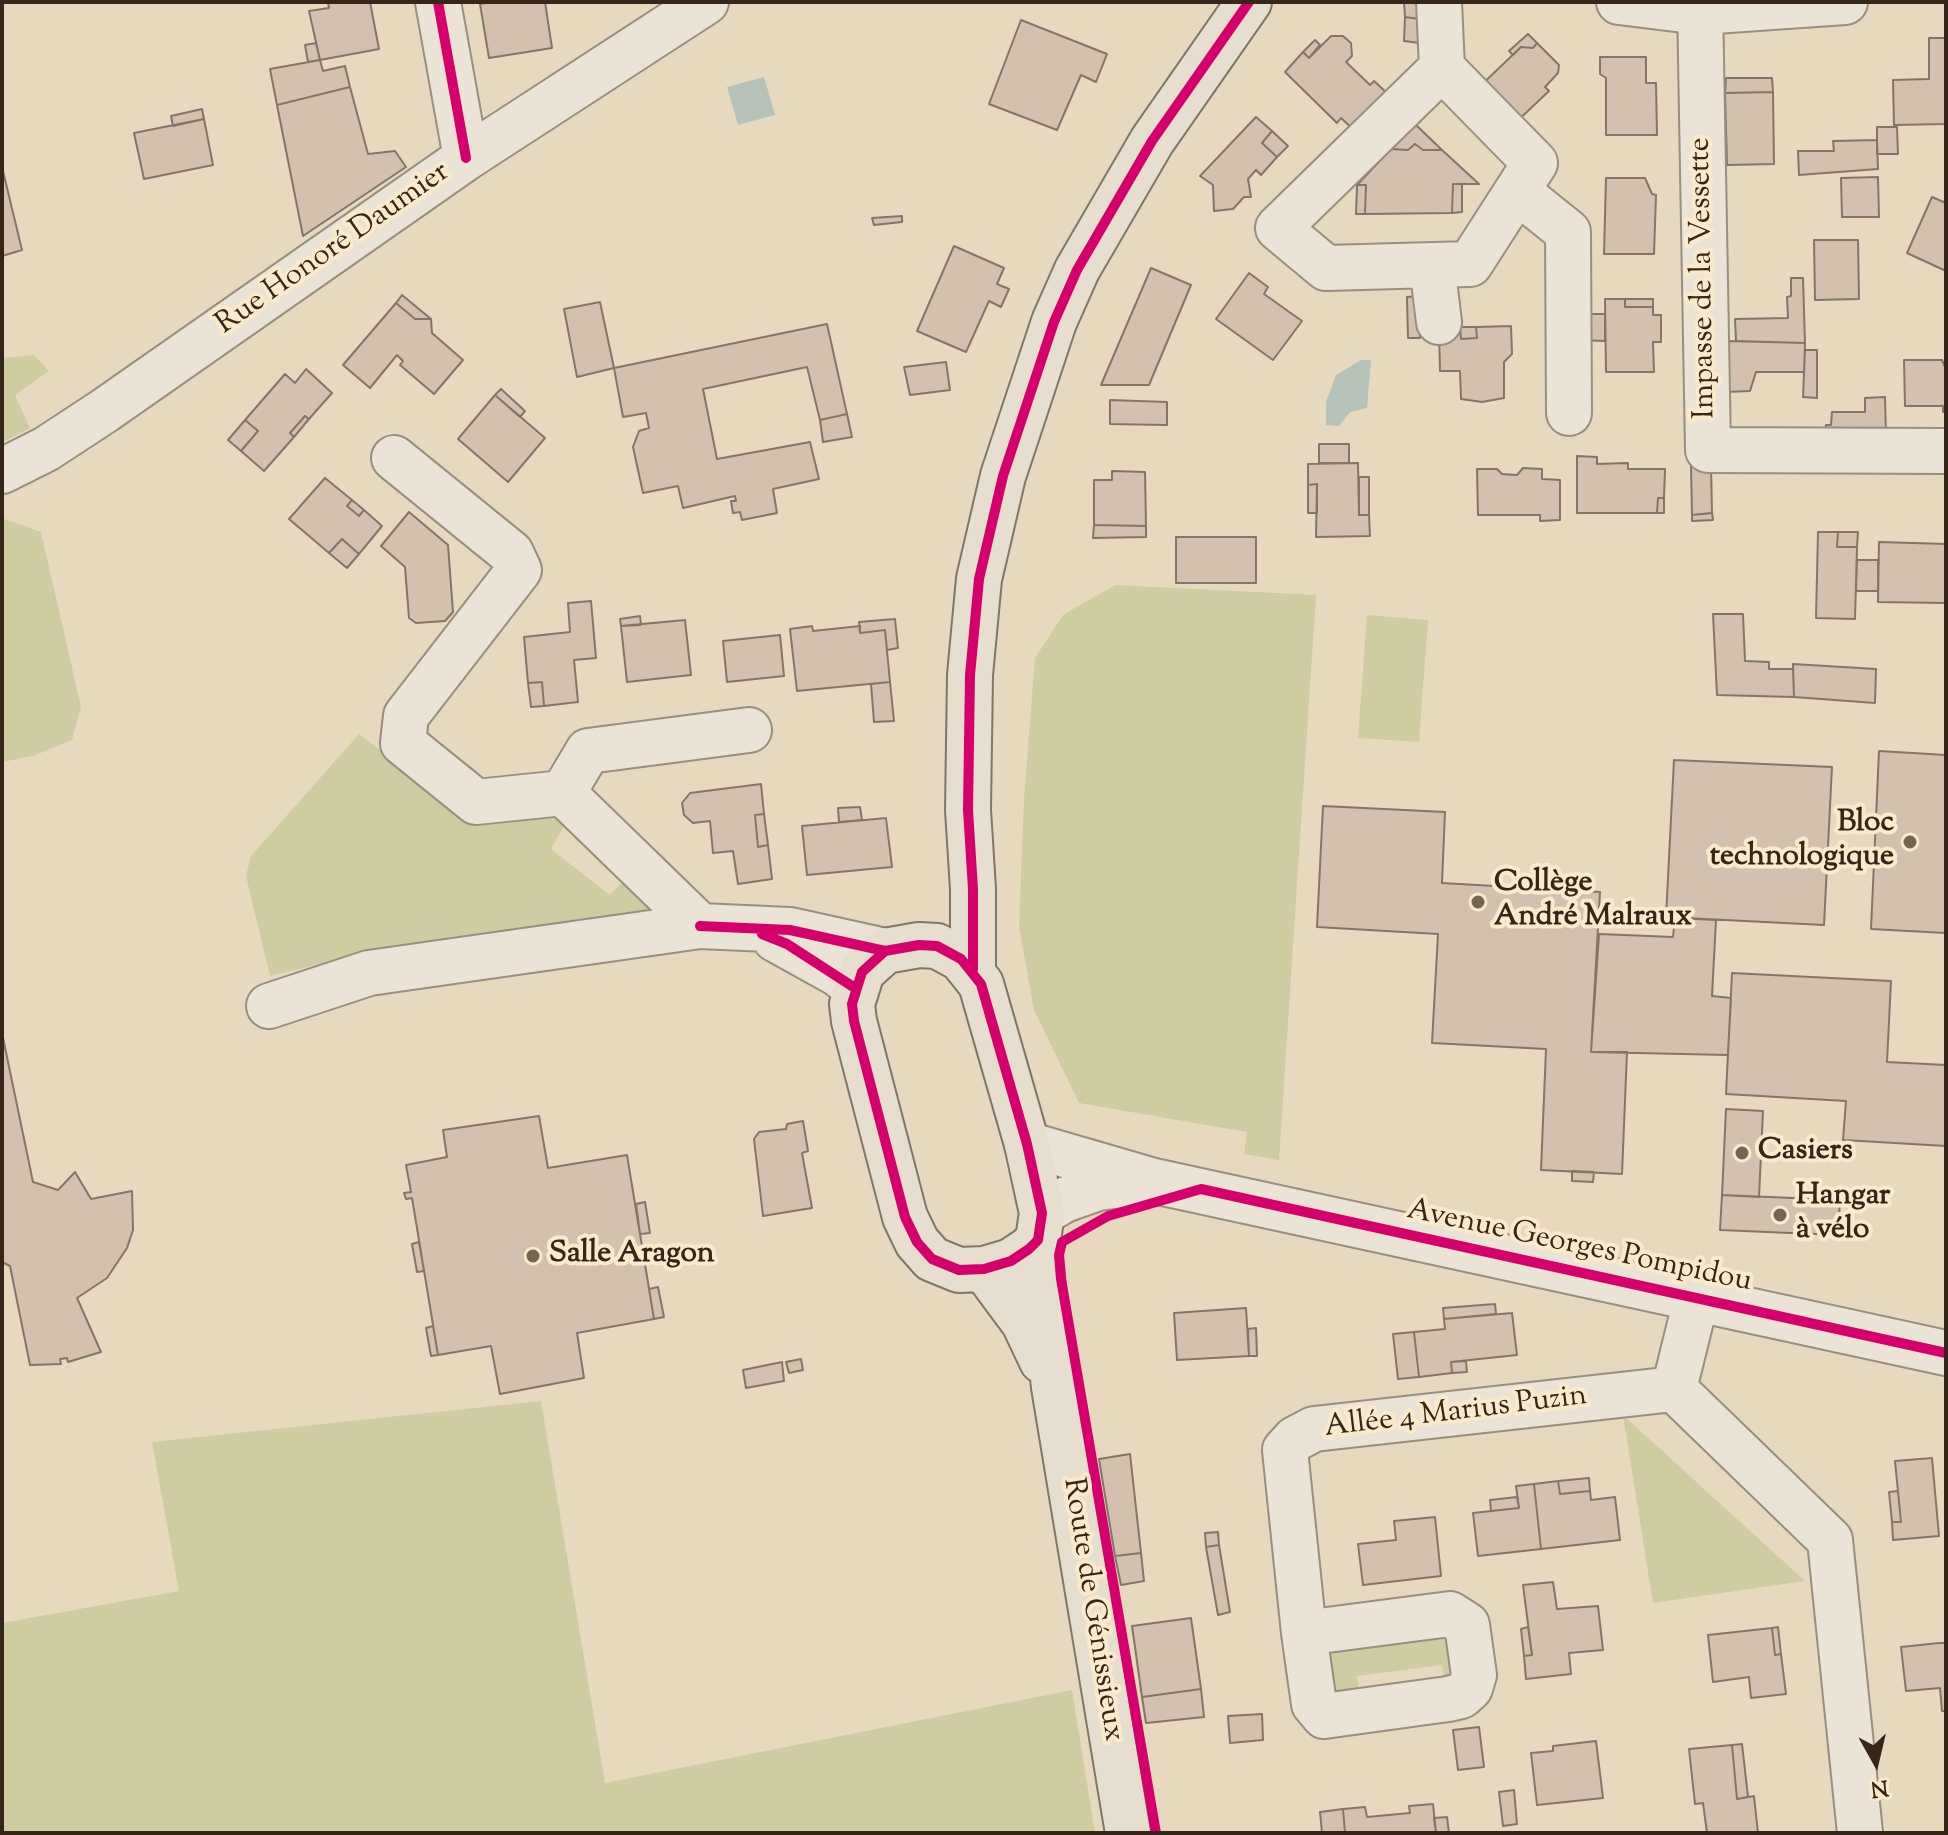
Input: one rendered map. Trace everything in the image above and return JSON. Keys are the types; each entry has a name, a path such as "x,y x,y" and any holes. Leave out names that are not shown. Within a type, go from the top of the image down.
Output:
{"main road":[{"name":"Route de Génissieux","path":"1128,1833 1054,1387 1040,1226 1027,1144 988,1004 973,969 973,889 968,810 970,675 979,579 1003,476 1054,322 1077,270 1152,141 1249,2"},
{"path":"973,889 940,930 862,972 855,988 854,1021 905,1217 917,1242 932,1259 959,1270 984,1269 1011,1261 1040,1226"},
{"path":"902,948 937,946 973,969"},
{"name":"Route de Génissieux","path":"984,1269 1024,1323 1054,1387"}],"street":[{"path":"438,2 466,158"},
{"name":"Rue Honoré Daumier","path":"2,471 46,449 104,411 466,158 706,2"},
{"path":"1439,2 1442,68 1535,163 1470,264 1326,268 1278,228 1442,68"},
{"path":"1619,2 1700,7 1845,2"},
{"name":"Impasse de la Vessette","path":"1700,7 1708,450 1946,451"},
{"path":"1517,191 1568,232 1569,413"},
{"path":"1432,265 1439,322"},
{"path":"394,458 511,553 519,570 406,716 403,743 476,802 563,793"},
{"path":"563,793 588,751 749,730"},
{"path":"563,793 700,926"},
{"path":"269,1006 369,973 700,926 790,930 902,948"},
{"path":"754,930 787,944 855,988"},
{"name":"Avenue Georges Pompidou","path":"1027,1144 1154,1181 1946,1353"},
{"name":"Avenue Georges Pompidou","path":"1040,1226 1064,1200 1098,1188 1154,1181"},
{"path":"1696,1300 1674,1389 1830,1540 1860,1833"},
{"name":"Allée 4 Marius Puzin","path":"1304,1633 1285,1450 1295,1439 1314,1429 1674,1389"}],"shaded area":[{"path":"764,77 775,115 738,125 727,87"},
{"path":"34,355 49,371 15,395 30,428 2,442 2,358"},
{"path":"1361,360 1371,360 1367,408 1350,412 1339,426 1326,425 1326,402 1336,375"},
{"path":"2,518 41,532 81,707 72,740 33,756 2,762"},
{"path":"1115,585 1316,595 1279,1160 1244,1154 1247,1132 1079,1103 1034,1010 1019,927 1024,799 1035,658 1063,615"},
{"path":"1367,615 1428,620 1419,742 1358,738"},
{"path":"359,734 467,816 543,814 567,821 551,849 610,895 631,873 657,916 375,951 270,976 246,876 251,856"},
{"path":"541,1401 605,1783 1072,1690 1095,1833 2,1833 2,1623 179,1591 152,1442"},
{"path":"1623,1415 1805,1581 1653,1603"},
{"path":"1453,1636 1462,1676 1445,1685 1442,1665 1357,1676 1359,1693 1336,1694 1330,1682 1326,1664 1335,1647"}],"building":[{"path":"328,2 370,2 379,49 320,60 309,11 329,8"},
{"path":"545,2 552,48 489,58 480,4"},
{"path":"1404,2 1420,4 1420,19 1405,17"},
{"path":"1405,17 1420,19 1420,43 1404,41"},
{"path":"1021,20 1107,54 1096,82 1081,75 1057,130 989,104"},
{"path":"1528,34 1537,43 1533,48 1521,47 1513,55 1509,51"},
{"path":"1331,36 1343,36 1351,43 1352,56 1346,62 1370,85 1374,81 1389,95 1355,131 1341,118 1337,123 1285,72 1303,52 1309,58"},
{"path":"1929,38 1946,38 1946,124 1894,125 1893,80 1929,79"},
{"path":"1315,40 1320,45 1309,58 1303,52"},
{"path":"316,43 320,60 308,62 305,45"},
{"path":"1537,43 1559,65 1558,73 1545,87 1549,91 1512,126 1476,90 1521,47 1533,48"},
{"path":"1600,57 1646,57 1646,83 1656,83 1657,135 1606,135 1606,78 1600,74"},
{"path":"320,60 323,71 345,66 350,87 277,105 270,69"},
{"path":"1726,78 1772,78 1773,92 1725,93"},
{"path":"350,87 368,154 395,151 406,167 303,236 277,105"},
{"path":"1773,92 1774,164 1727,165 1725,93"},
{"path":"202,109 204,119 173,126 171,116"},
{"path":"1256,117 1272,131 1262,143 1277,157 1261,175 1256,170 1248,179 1251,197 1244,197 1233,209 1214,211 1213,185 1200,176"},
{"path":"204,119 213,165 144,179 134,133"},
{"path":"1415,124 1442,150 1423,150 1415,144 1408,150 1391,149"},
{"path":"1877,127 1897,127 1898,154 1877,154"},
{"path":"1272,131 1288,146 1277,157 1262,143"},
{"path":"1877,140 1878,169 1799,175 1798,151 1834,151 1833,141"},
{"path":"1415,144 1423,150 1442,150 1479,184 1453,184 1452,213 1365,214 1366,185 1357,185 1391,149 1408,150"},
{"path":"2,167 22,250 2,256"},
{"path":"1878,177 1879,217 1842,217 1841,178"},
{"path":"1606,178 1645,178 1652,194 1656,195 1654,254 1604,254"},
{"path":"1453,184 1462,184 1462,212 1452,213"},
{"path":"1357,185 1366,185 1365,214 1356,214"},
{"path":"1932,197 1946,203 1946,271 1907,253"},
{"path":"902,216 902,222 874,225 872,218"},
{"path":"1814,240 1858,240 1859,299 1815,300"},
{"path":"954,246 1004,268 997,284 1009,289 1001,307 989,301 966,352 917,331"},
{"path":"1151,268 1191,285 1149,385 1101,385"},
{"path":"1249,273 1268,287 1264,294 1302,321 1273,360 1216,319"},
{"path":"1791,278 1803,278 1805,343 1736,341 1735,319 1788,318 1787,297 1791,296"},
{"path":"402,295 431,319 415,319 396,303"},
{"path":"1419,296 1420,338 1408,338 1407,297"},
{"path":"1605,299 1625,299 1625,307 1653,307 1653,315 1661,315 1661,342 1653,342 1654,372 1606,372"},
{"path":"1625,299 1653,299 1653,307 1625,307"},
{"path":"600,302 614,368 577,377 564,309"},
{"path":"396,303 415,319 431,319 432,333 463,360 434,394 400,365 403,361 397,355 370,388 343,365"},
{"path":"1579,314 1605,314 1605,341 1579,340"},
{"path":"827,324 847,414 820,420 807,367 703,389 717,459 810,442 819,479 773,489 777,513 742,520 740,512 733,513 731,501 736,501 735,496 683,508 678,486 643,493 633,447 639,431 649,428 646,413 623,417 614,368"},
{"path":"1511,326 1512,354 1504,362 1504,398 1482,402 1461,399 1460,371 1440,371 1439,330 1460,330 1461,339 1477,338 1476,327"},
{"path":"1460,327 1476,327 1477,338 1461,339"},
{"path":"1726,341 1805,343 1804,372 1756,372 1750,391 1726,392"},
{"path":"1805,350 1817,350 1817,398 1803,397"},
{"path":"1904,360 1942,360 1946,369 1946,412 1943,412 1943,406 1905,406"},
{"path":"946,362 950,390 910,395 904,367"},
{"path":"306,369 332,393 309,419 305,416 290,433 294,437 264,471 241,451 258,431 245,420 285,374 295,383"},
{"path":"501,389 525,411 520,417 495,395"},
{"path":"495,395 545,438 508,482 458,439"},
{"path":"1885,397 1886,437 1826,437 1826,425 1831,425 1832,412 1865,412 1865,398"},
{"path":"1110,400 1167,402 1167,425 1110,424"},
{"path":"847,414 852,437 823,442 820,420"},
{"path":"305,416 309,419 294,437 290,433"},
{"path":"245,420 258,431 241,451 228,440"},
{"path":"1319,444 1349,444 1349,463 1319,463"},
{"path":"1577,456 1597,457 1597,464 1628,463 1628,469 1665,469 1664,498 1658,498 1657,513 1577,513"},
{"path":"1358,463 1359,515 1369,515 1370,536 1316,537 1317,484 1308,485 1308,464"},
{"path":"1691,466 1711,466 1712,513 1692,515"},
{"path":"1523,468 1542,469 1542,479 1560,480 1560,520 1540,521 1540,515 1478,515 1477,469 1497,469 1502,474 1517,475"},
{"path":"1112,471 1145,472 1146,526 1094,525 1094,480 1112,480"},
{"path":"1359,477 1369,477 1369,515 1359,515"},
{"path":"325,478 352,500 347,506 359,516 364,510 382,526 359,554 342,539 329,553 289,519"},
{"path":"1317,484 1317,513 1308,513 1308,485"},
{"path":"1658,498 1664,498 1664,513 1657,513"},
{"path":"352,500 364,510 359,516 347,506"},
{"path":"409,512 448,545 453,612 445,621 416,623 409,618 405,567 381,546"},
{"path":"1712,513 1713,520 1692,521 1692,515"},
{"path":"1094,525 1146,526 1146,537 1093,538"},
{"path":"1818,532 1838,532 1837,547 1857,547 1855,619 1816,618"},
{"path":"1838,532 1858,532 1857,547 1837,547"},
{"path":"1176,537 1256,537 1256,583 1176,583"},
{"path":"342,539 359,554 347,568 329,553"},
{"path":"1879,542 1946,544 1946,603 1878,602"},
{"path":"1857,560 1878,560 1878,591 1856,591"},
{"path":"591,601 596,658 574,660 578,702 544,706 542,682 528,683 524,637 570,632 568,603"},
{"path":"1713,614 1743,614 1745,661 1769,662 1769,669 1793,669 1794,697 1717,695"},
{"path":"640,616 641,625 621,626 620,619"},
{"path":"895,619 898,648 887,650 885,630 860,633 859,622"},
{"path":"685,620 691,675 627,682 621,626"},
{"path":"812,626 813,631 860,626 860,633 885,630 890,682 797,691 790,629"},
{"path":"780,635 784,676 727,682 723,641"},
{"path":"1793,664 1876,669 1875,703 1794,697"},
{"path":"542,682 544,706 531,707 528,683"},
{"path":"890,682 894,721 874,722 871,684"},
{"name":"Bloc technologique","path":"1879,751 1946,755 1946,933 1871,929"},
{"path":"1674,760 1832,767 1824,925 1666,917"},
{"path":"761,784 764,814 755,815 758,847 768,845 772,879 738,884 733,851 713,853 710,821 693,823 684,815 682,803 690,793"},
{"path":"1323,806 1445,812 1442,883 1600,892 1591,1052 1627,1052 1622,1174 1541,1170 1546,1049 1432,1043 1438,934 1317,927"},
{"path":"860,807 862,820 839,822 838,808"},
{"path":"764,814 768,845 758,847 755,815"},
{"path":"886,818 892,867 807,875 802,826"},
{"path":"1675,918 1716,920 1712,996 1731,998 1728,1055 1591,1052 1599,934 1673,937"},
{"path":"1732,973 1891,981 1887,1062 1946,1065 1946,1146 1843,1140 1846,1101 1726,1094"},
{"path":"2,1033 33,1182 58,1190 75,1172 91,1199 132,1191 133,1230 127,1248 107,1278 77,1298 101,1352 68,1362 67,1358 60,1359 61,1364 30,1365 10,1266 2,1262"},
{"name":"Casiers","path":"1726,1109 1763,1111 1759,1197 1722,1195"},
{"name":"Salle Aragon","path":"539,1116 548,1168 627,1155 654,1319 577,1333 584,1378 500,1394 491,1346 438,1355 412,1198 406,1199 404,1193 411,1192 406,1165 447,1157 443,1130"},
{"path":"803,1121 808,1151 802,1153 812,1208 763,1216 754,1139 759,1132 786,1129 787,1124"},
{"path":"1572,1171 1594,1172 1593,1182 1572,1181"},
{"name":"Hangar à vélo","path":"1722,1195 1840,1200 1838,1235 1720,1230"},
{"path":"645,1202 650,1233 640,1234 636,1204"},
{"path":"419,1242 424,1271 417,1272 412,1244"},
{"path":"658,1287 664,1317 654,1319 649,1289"},
{"path":"1495,1304 1496,1314 1444,1319 1443,1308"},
{"path":"1246,1308 1249,1356 1177,1360 1174,1313"},
{"path":"1512,1313 1517,1355 1451,1362 1452,1373 1419,1377 1414,1332 1445,1329 1444,1319"},
{"path":"433,1326 438,1355 431,1356 426,1328"},
{"path":"1256,1328 1257,1356 1249,1356 1248,1329"},
{"path":"1414,1332 1419,1377 1398,1379 1393,1334"},
{"path":"801,1359 803,1370 789,1373 786,1362"},
{"path":"1466,1361 1467,1372 1452,1373 1451,1362"},
{"path":"782,1362 784,1381 746,1388 743,1370"},
{"path":"1130,1454 1141,1553 1115,1556 1099,1459"},
{"path":"1932,1458 1939,1536 1893,1540 1892,1522 1901,1522 1895,1461"},
{"path":"1589,1478 1590,1491 1560,1494 1558,1481"},
{"path":"1558,1481 1560,1494 1590,1491 1591,1500 1615,1497 1620,1540 1541,1549 1534,1484"},
{"path":"1534,1484 1541,1549 1478,1556 1473,1513 1519,1508 1516,1486"},
{"path":"1898,1491 1901,1522 1892,1522 1889,1492"},
{"path":"1517,1497 1519,1508 1491,1511 1490,1500"},
{"path":"1435,1517 1441,1576 1363,1585 1358,1544 1396,1540 1394,1521"},
{"path":"1218,1532 1219,1545 1206,1547 1205,1533"},
{"path":"1219,1545 1230,1612 1218,1615 1206,1547"},
{"path":"1141,1553 1144,1581 1121,1585 1115,1556"},
{"path":"1553,1582 1557,1609 1598,1606 1603,1650 1569,1653 1571,1674 1526,1679 1524,1656 1532,1655 1523,1585"},
{"path":"1191,1618 1201,1689 1142,1697 1132,1626"},
{"path":"1528,1627 1532,1655 1524,1656 1521,1629"},
{"path":"1778,1627 1781,1654 1775,1655 1772,1628"},
{"path":"1772,1628 1775,1655 1781,1654 1786,1694 1751,1698 1749,1677 1713,1682 1708,1635"},
{"path":"1946,1643 1946,1711 1942,1711 1940,1688 1906,1691 1901,1647"},
{"path":"1201,1689 1204,1717 1146,1723 1142,1697"},
{"path":"1262,1714 1263,1740 1230,1743 1228,1716"},
{"path":"1479,1727 1484,1767 1458,1770 1453,1730"},
{"path":"1596,1741 1603,1798 1537,1805 1531,1753 1553,1751 1553,1746"},
{"path":"1742,1744 1748,1797 1737,1799 1732,1745"},
{"path":"1732,1745 1737,1799 1754,1796 1758,1833 1707,1833 1703,1803 1695,1804 1689,1749"},
{"path":"1514,1790 1517,1824 1503,1826 1499,1792"},
{"path":"1433,1804 1436,1833 1345,1833 1343,1809 1365,1807 1367,1817 1410,1813 1409,1806"},
{"path":"1343,1809 1345,1833 1322,1833 1320,1812"},
{"path":"1447,1817 1449,1833 1436,1833 1434,1818"}],"cycle path":[{"path":"438,2 466,158"},
{"path":"973,969 973,889 968,810 970,675 979,579 1003,476 1054,322 1077,270 1152,141 1249,2"},
{"path":"700,926 790,930 885,951"},
{"path":"762,934 787,944 855,988"},
{"path":"919,945 937,946 961,959 981,984 1027,1144 1042,1213 1038,1240 1029,1249 1011,1261 984,1269 959,1270 932,1259 917,1242 905,1217 854,1021 852,1004 862,972 885,951 919,945"},
{"path":"1156,1833 1061,1279 1059,1255 1062,1242 1108,1216 1201,1189 1946,1353"}],"place":[{"name":"Bloc technologique","path":"1910,842"},
{"name":"Collège André Malraux","path":"1478,902"},
{"name":"Casiers","path":"1742,1153"},
{"name":"Hangar à vélo","path":"1780,1215"},
{"name":"Salle Aragon","path":"533,1256"}]}
